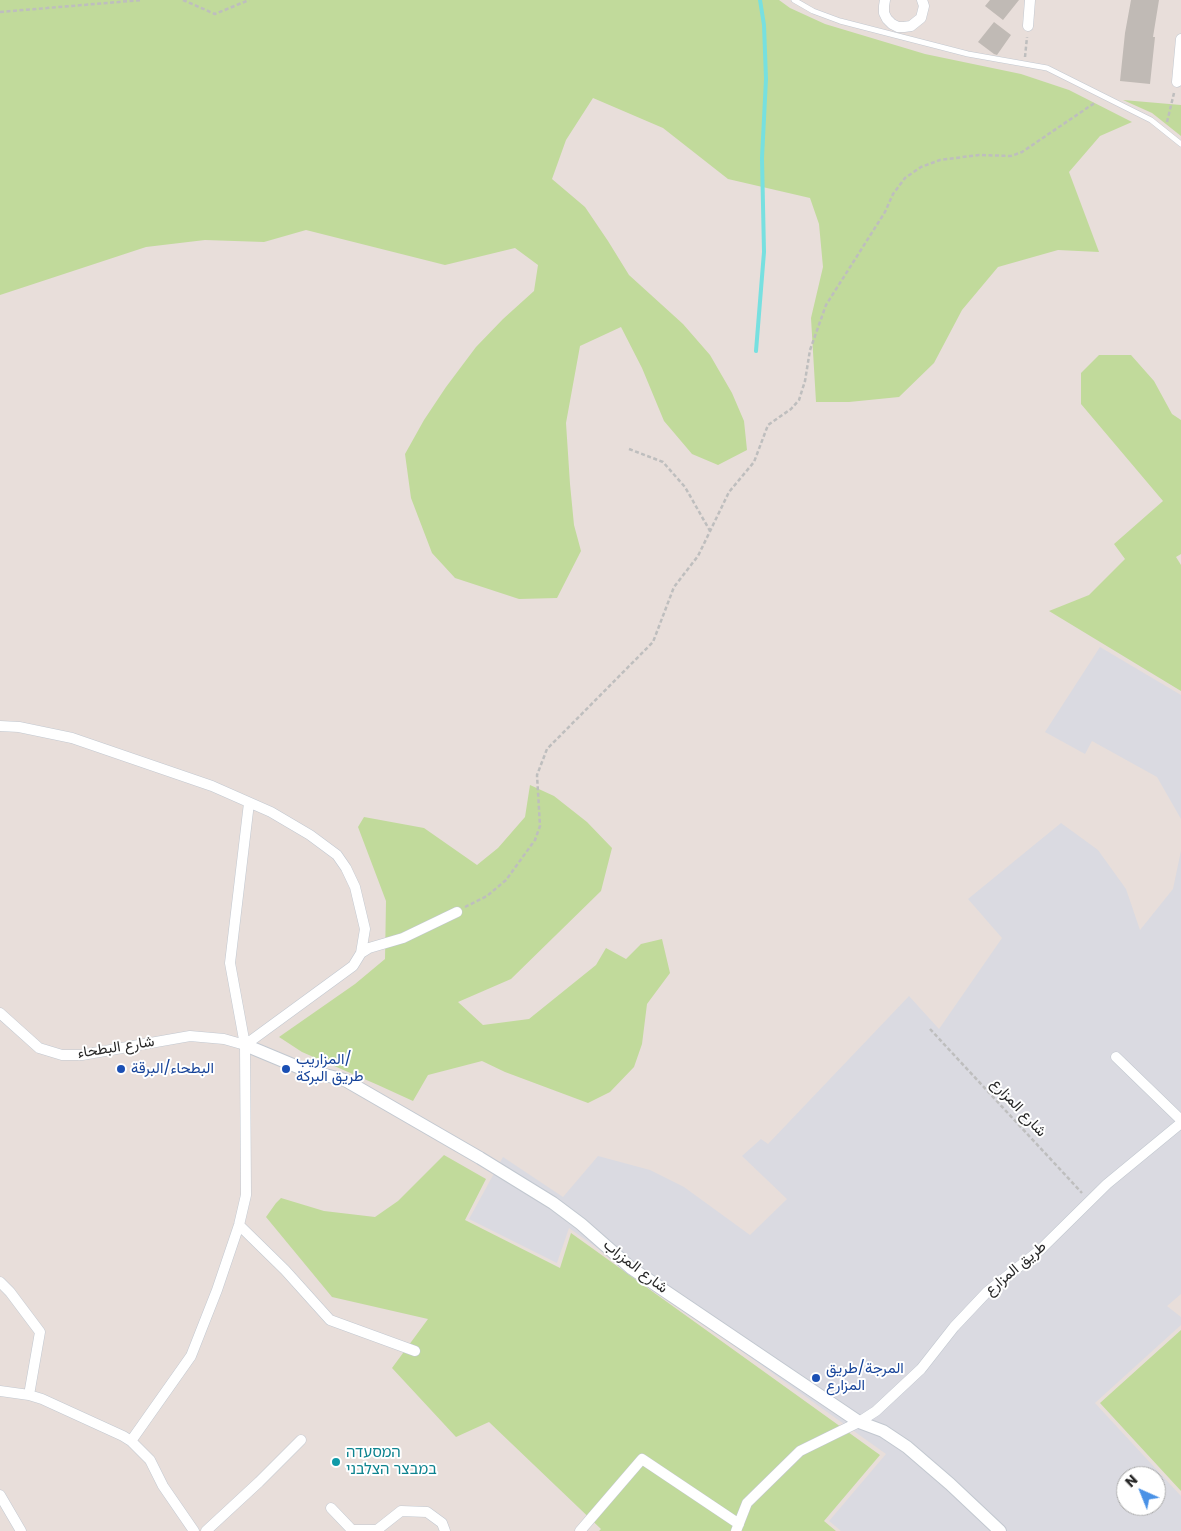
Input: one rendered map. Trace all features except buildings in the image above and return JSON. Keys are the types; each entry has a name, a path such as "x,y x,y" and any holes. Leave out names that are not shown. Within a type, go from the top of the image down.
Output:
{"street":[{"path":"886,0 884,13 887,19 892,24 904,28 911,26 921,18 924,6 922,0"},
{"path":"1028,26 1030,0"},
{"path":"1177,82 1181,39"},
{"path":"0,726 19,727 72,738 212,786 271,812 310,835 337,855 355,887 366,929 361,953 353,966 245,1045"},
{"path":"131,1441 191,1356 218,1290 240,1225 246,1195 245,1045 230,963 249,803"},
{"path":"361,953 369,948 403,938 457,912"},
{"name":"شارع البطحاء","path":"0,1013 39,1048 62,1055 82,1055 190,1036 224,1038 245,1045"},
{"name":"شارع المزراب","path":"245,1045 305,1070 345,1080 553,1203 581,1224 630,1268 859,1422 882,1431 907,1447 1000,1531"},
{"path":"1116,1057 1181,1122"},
{"name":"طريق المزارع","path":"737,1527 747,1503 800,1451 859,1422 876,1411 921,1370 954,1326 987,1292 1040,1250 1107,1184 1181,1122"},
{"path":"240,1225 330,1320 415,1351"},
{"path":"0,1282 10,1292 40,1332 29,1395"},
{"path":"0,1391 42,1399 131,1441 150,1460 163,1486 194,1531"},
{"path":"206,1531 260,1482 301,1440"},
{"path":"580,1531 642,1459 737,1527"},
{"path":"0,1495 20,1531"},
{"path":"331,1508 352,1530 377,1530 400,1511 427,1512 442,1523 445,1531"}],"lane":[{"path":"794,0 813,12 840,21 968,54 1047,68 1151,120 1181,144"}],"path":[{"path":"0,12 142,0"},
{"path":"183,0 215,14 249,0"},
{"path":"1025,64 1028,26"},
{"path":"1165,132 1177,82"},
{"path":"457,912 486,896 506,880 535,840 540,826 537,775 547,749 653,642 674,587 698,556 729,492 754,462 768,425 791,409 799,400 805,381 810,350 826,305 885,212 893,194 905,178 921,167 940,160 979,155 1010,156 1022,152 1104,96"},
{"path":"629,449 663,462 685,487 710,531"},
{"name":"شارع المزارع","path":"930,1029 1090,1202"}],"shaded area":[{"path":"1100,647 1181,695 1181,819 1157,777 1092,741 1085,754 1045,732"},
{"path":"1061,823 1098,850 1126,889 1140,930 1173,889 1181,851 1181,1294 1167,1306 1181,1317 1181,1325 1095,1403 1153,1466 1116,1466 1116,1516 1166,1516 1166,1480 1181,1496 1181,1531 841,1531 829,1521 886,1454 569,1228 557,1263 469,1219 503,1157 563,1197 598,1156 650,1170 684,1187 750,1235 787,1199 742,1156 761,1139 768,1144 909,996 939,1029 1002,938 968,899"}],"green space":[{"path":"0,0 779,0 790,8 825,24 925,54 1021,74 1069,90 1132,122 1100,136 1069,172 1099,252 1058,250 998,267 962,310 934,363 899,397 849,402 816,402 811,318 823,267 819,224 810,198 728,179 663,128 593,98 566,140 552,179 585,207 629,275 683,324 710,355 732,393 744,421 747,450 718,465 692,454 664,421 642,368 621,327 580,346 566,423 574,525 581,551 557,598 519,599 455,578 432,553 411,498 405,454 424,420 476,347 534,291 538,265 515,248 445,265 306,230 264,242 205,240 146,247 0,295"},
{"path":"1123,100 1181,105 1181,136 1152,113"},
{"path":"1099,355 1131,355 1154,381 1172,414 1181,420 1181,554 1176,557 1181,565 1181,691 1049,611 1089,595 1125,559 1114,544 1163,501 1081,404 1081,373"},
{"path":"530,785 554,796 587,822 612,848 601,891 511,979 458,1002 483,1025 529,1019 596,965 606,948 626,959 641,944 662,939 670,973 647,1004 642,1044 634,1067 610,1092 588,1103 505,1072 482,1061 428,1075 413,1101 302,1052 279,1037 355,984 385,959 386,901 358,827 364,817 424,828 477,865 498,848 525,817"},
{"path":"444,1155 486,1179 465,1220 560,1268 571,1233 880,1455 824,1521 836,1531 599,1531 601,1529 489,1422 456,1437 392,1368 428,1319 332,1297 266,1217 281,1198 324,1211 375,1217 398,1201"},
{"path":"1181,1330 1181,1491 1166,1475 1166,1466 1158,1466 1100,1403"}],"waterway":[{"path":"756,351 764,252 762,158 766,79 764,25 760,0"}],"place":[{"name":"البطحاء/البرقة","path":"121,1069"},
{"name":"المزاريب/ طريق البركة","path":"286,1069"},
{"name":"المرجة/طريق المزارع","path":"816,1378"},
{"name":"המסעדה במבצר הצלבני","path":"336,1462"}]}
